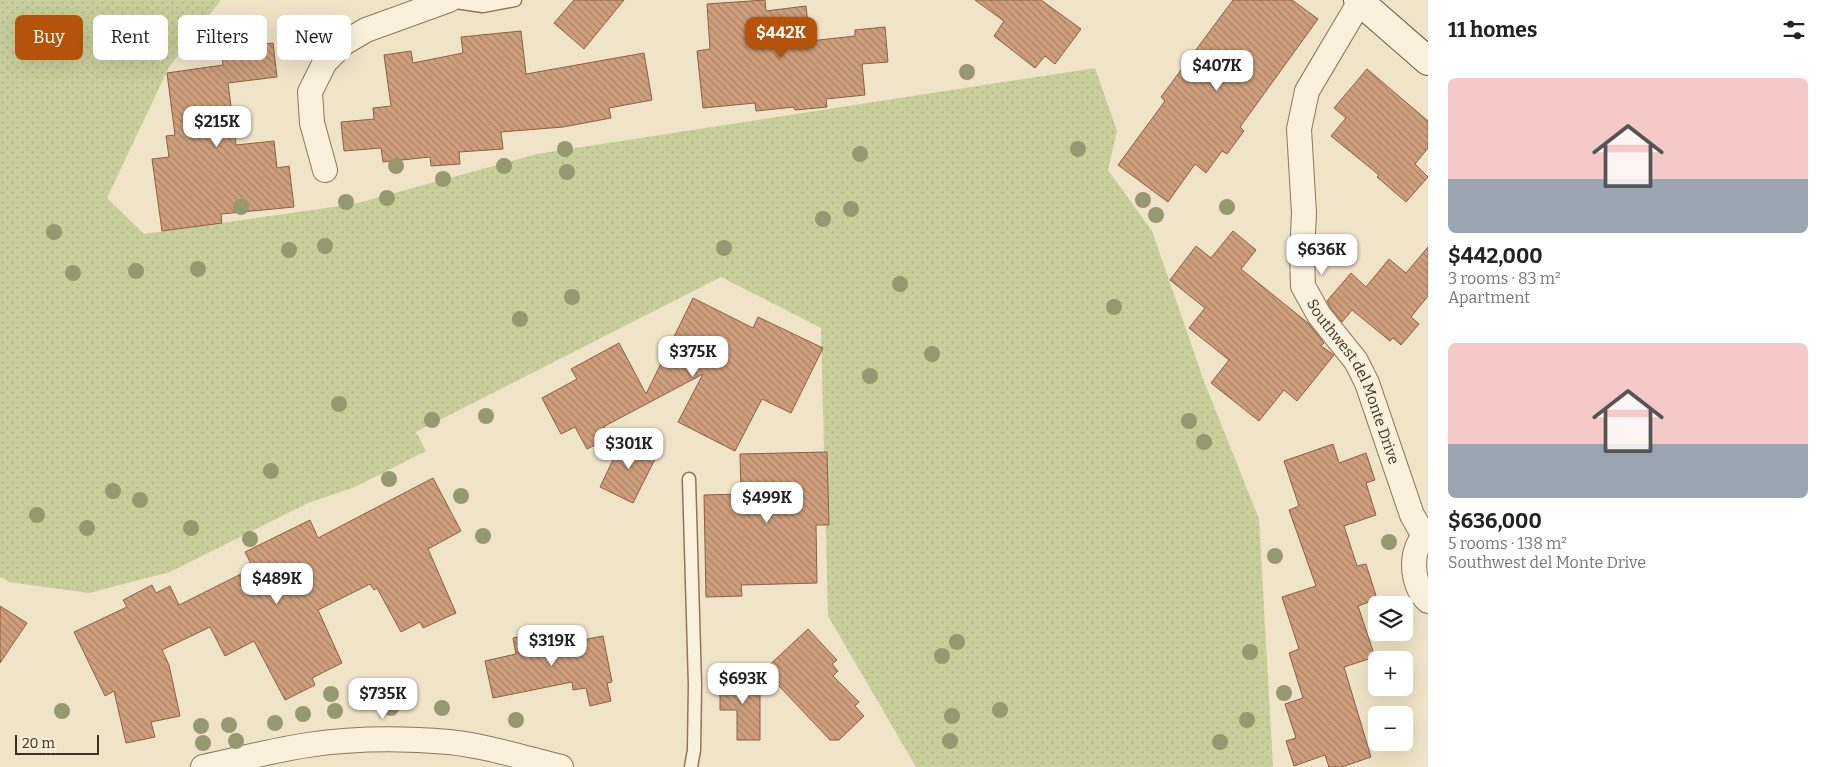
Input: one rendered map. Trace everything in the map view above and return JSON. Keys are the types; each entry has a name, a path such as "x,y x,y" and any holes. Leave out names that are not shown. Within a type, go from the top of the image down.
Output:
{"street":[{"path":"326,170 312,123 310,92 325,62 344,43 366,30 448,1"},
{"path":"1359,1 1428,61"},
{"name":"Southwest del Monte Drive","path":"1359,1 1307,91 1299,130 1304,213 1303,286 1319,315 1356,361 1412,515 1426,535"},
{"path":"1426,535 1416,550 1414,574 1423,597 1428,601"},
{"path":"203,767 308,745 356,740 403,739 451,742 500,751 561,767"}],"lane":[{"path":"448,1 483,6 515,0"},
{"path":"689,479 695,685 694,750 691,767"}],"green space":[{"path":"0,0 221,0 209,15 178,15 178,55 169,67 107,198 144,234 354,204 537,154 1095,68 1117,131 1108,170 1152,231 1205,384 1259,519 1273,767 916,767 828,616 821,328 721,277 416,432 426,451 355,487 308,503 170,572 89,593 9,582 0,577"}],"building":[{"path":"574,0 624,0 584,49 554,23"},
{"path":"765,0 766,11 806,6 810,41 855,36 855,30 885,27 888,62 862,64 865,95 826,99 827,107 795,110 794,107 756,111 755,103 703,108 697,51 710,49 707,4"},
{"path":"975,0 1041,0 1081,29 1055,64 1045,56 1035,68 994,36 1004,21"},
{"path":"1233,0 1292,0 1318,19 1240,127 1244,131 1227,154 1222,151 1206,173 1195,164 1168,202 1118,165 1165,101 1161,97"},
{"path":"521,31 526,74 644,53 652,100 609,108 611,118 563,127 501,132 503,149 459,152 460,164 431,166 430,157 383,162 381,148 344,151 341,122 374,119 373,108 391,106 384,55 411,51 413,63 463,53 461,37"},
{"path":"273,43 277,77 228,83 236,145 274,141 277,168 289,166 294,207 221,214 222,223 162,231 152,159 169,157 166,136 175,135 167,73 223,65 222,60 267,60 267,44"},
{"path":"1367,69 1428,121 1428,148 1415,164 1428,177 1406,202 1377,177 1379,175 1331,136 1346,118 1334,108"},
{"path":"1233,231 1256,250 1241,269 1308,323 1324,343 1321,346 1334,355 1297,401 1284,390 1259,421 1211,383 1229,360 1189,328 1205,308 1170,280 1196,246 1211,258"},
{"path":"1428,247 1428,296 1411,317 1419,324 1401,345 1393,338 1390,341 1352,310 1342,322 1330,307 1327,301 1351,273 1366,287 1389,259 1406,273"},
{"path":"693,298 753,328 758,317 823,348 791,413 762,399 735,451 678,422 703,374 603,427 617,434 587,449 575,427 561,434 542,398 577,379 571,369 619,343 646,394"},
{"path":"624,437 658,453 633,503 600,487"},
{"path":"1333,444 1339,463 1366,453 1375,480 1366,483 1376,515 1344,526 1357,566 1366,564 1376,596 1368,596 1368,602 1358,606 1368,641 1373,651 1368,651 1368,659 1344,667 1371,757 1342,767 1329,767 1325,755 1294,766 1286,741 1296,738 1285,704 1303,698 1289,653 1299,649 1282,597 1316,586 1289,510 1299,506 1284,461"},
{"path":"827,452 829,525 816,525 817,583 741,585 742,596 706,597 704,495 741,494 740,454"},
{"path":"433,478 461,531 428,549 456,613 423,628 420,622 401,632 377,588 374,590 370,584 318,610 342,663 312,678 315,685 285,700 254,641 225,656 210,627 162,650 169,665 180,716 151,722 155,737 126,743 114,691 105,696 74,632 127,607 123,600 152,585 156,593 170,586 179,605 253,568 245,552 310,520 318,538"},
{"path":"0,606 27,623 0,663"},
{"path":"808,629 837,660 832,664 838,671 833,676 859,702 855,706 864,716 839,740 830,740 764,670"},
{"path":"549,631 552,646 603,636 612,682 607,683 611,701 590,706 586,688 573,690 572,682 493,698 485,661 516,654 513,638"},
{"path":"720,679 760,679 760,740 737,740 737,710 720,710"}]}
